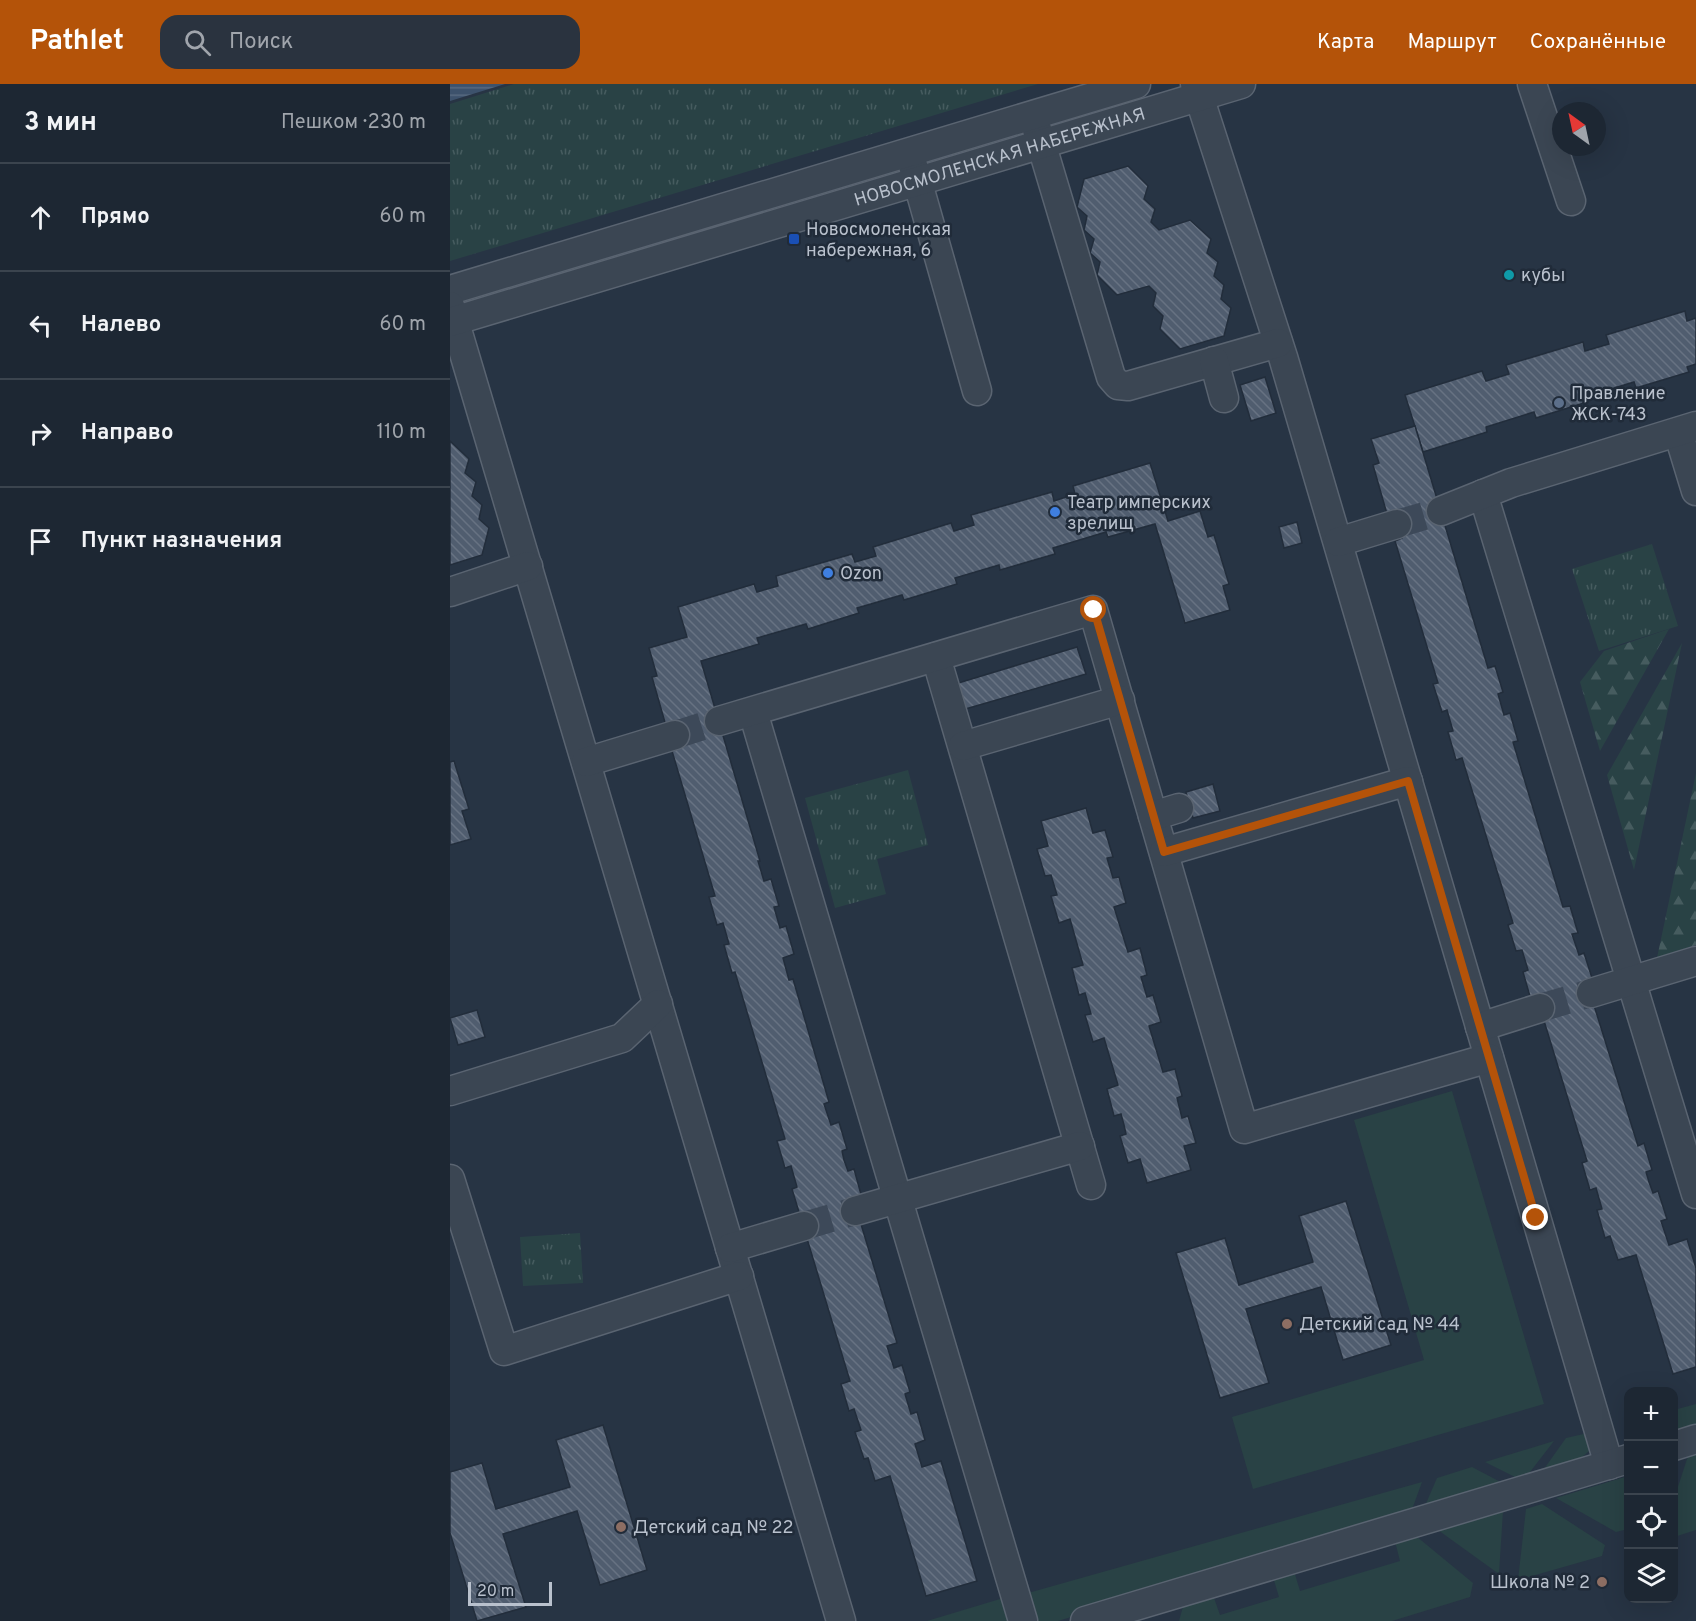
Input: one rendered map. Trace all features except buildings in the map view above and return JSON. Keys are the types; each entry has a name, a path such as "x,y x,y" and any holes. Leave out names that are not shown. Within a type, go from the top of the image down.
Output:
{"street":[{"name":"НОВОСМОЛЕНСКАЯ НАБЕРЕЖНАЯ","path":"450,290 1136,84"},
{"name":"НОВОСМОЛЕНСКАЯ НАБЕРЕЖНАЯ","path":"452,316 1041,144 1197,90 1241,84"},
{"path":"1532,84 1571,201"},
{"path":"1084,1621 1619,1462 1489,1058 1278,343 1197,90"},
{"path":"1032,115 1111,377 1118,385 1128,386 1278,343"},
{"path":"910,152 977,391"},
{"path":"452,316 841,1621"},
{"path":"1214,361 1224,398"},
{"path":"1441,511 1511,483 1687,429 1696,491"},
{"path":"1483,494 1696,1194"},
{"path":"1338,542 1397,524"},
{"path":"450,592 528,567"},
{"path":"719,722 1094,610 1120,700 1166,812 1164,852 1244,1129 1433,1063 1489,1058"},
{"path":"936,657 1091,1185"},
{"path":"963,746 1120,700"},
{"path":"753,711 1023,1621"},
{"path":"586,762 675,735"},
{"path":"1164,852 1408,781"},
{"path":"1590,993 1696,961"},
{"path":"450,1091 622,1038 658,1004"},
{"path":"1480,1027 1540,1008"},
{"path":"855,1211 1080,1146"},
{"path":"450,1179 504,1351 739,1276"},
{"path":"730,1248 804,1226"},
{"path":"1678,1445 1696,1439"}],"green space":[{"path":"514,84 1038,84 450,261 450,104"},
{"path":"1652,544 1678,626 1599,651 1572,569"},
{"path":"1669,629 1600,751 1580,682 1604,651"},
{"path":"1682,643 1634,870 1607,775"},
{"path":"908,770 928,845 877,859 886,894 835,908 805,798"},
{"path":"1696,773 1696,945 1657,958"},
{"path":"1452,1091 1544,1404 1253,1489 1232,1417 1424,1360 1354,1120"},
{"path":"580,1233 583,1283 523,1286 520,1237"},
{"path":"1696,1404 1696,1428 1678,1433 1678,1409"},
{"path":"1588,1433 1592,1448 1586,1454 1567,1466 1539,1476 1566,1438"},
{"path":"1554,1441 1523,1481 1485,1462"},
{"path":"1696,1454 1696,1530 1678,1536 1678,1487 1688,1456"},
{"path":"1472,1467 1510,1487 1421,1515 1437,1478"},
{"path":"1624,1477 1624,1530 1616,1532 1556,1498"},
{"path":"1422,1482 1410,1515 1058,1621 1035,1621 1021,1595"},
{"path":"1542,1504 1605,1545 1602,1556 1518,1580 1526,1509"},
{"path":"1503,1511 1499,1574 1438,1530"},
{"path":"1416,1536 1473,1583 1470,1597 1392,1621 1179,1621 1184,1603 1213,1595 1220,1615 1279,1597 1273,1577 1294,1571 1300,1591 1400,1561 1395,1541"},
{"path":"1010,1596 1013,1621 927,1621"}],"water":[{"path":"450,84 505,84 450,101"}],"tunnel":[{"path":"1397,524 1441,511"},
{"path":"675,735 719,721"},
{"path":"1540,1008 1591,993"},
{"path":"804,1226 855,1211"}],"place":[{"name":"Новосмоленская набережная, 6","path":"794,239"},
{"name":"кубы","path":"1509,275"},
{"name":"Правление ЖСК-743","path":"1559,403"},
{"name":"Театр имперских зрелищ","path":"1055,512"},
{"name":"Ozon","path":"828,573"},
{"name":"Детский сад № 44","path":"1287,1324"},
{"name":"Детский сад № 22","path":"621,1527"},
{"name":"Школа № 2","path":"1602,1582"}],"route":[{"path":"1094,610 1164,852 1408,781 1536,1218"}]}
